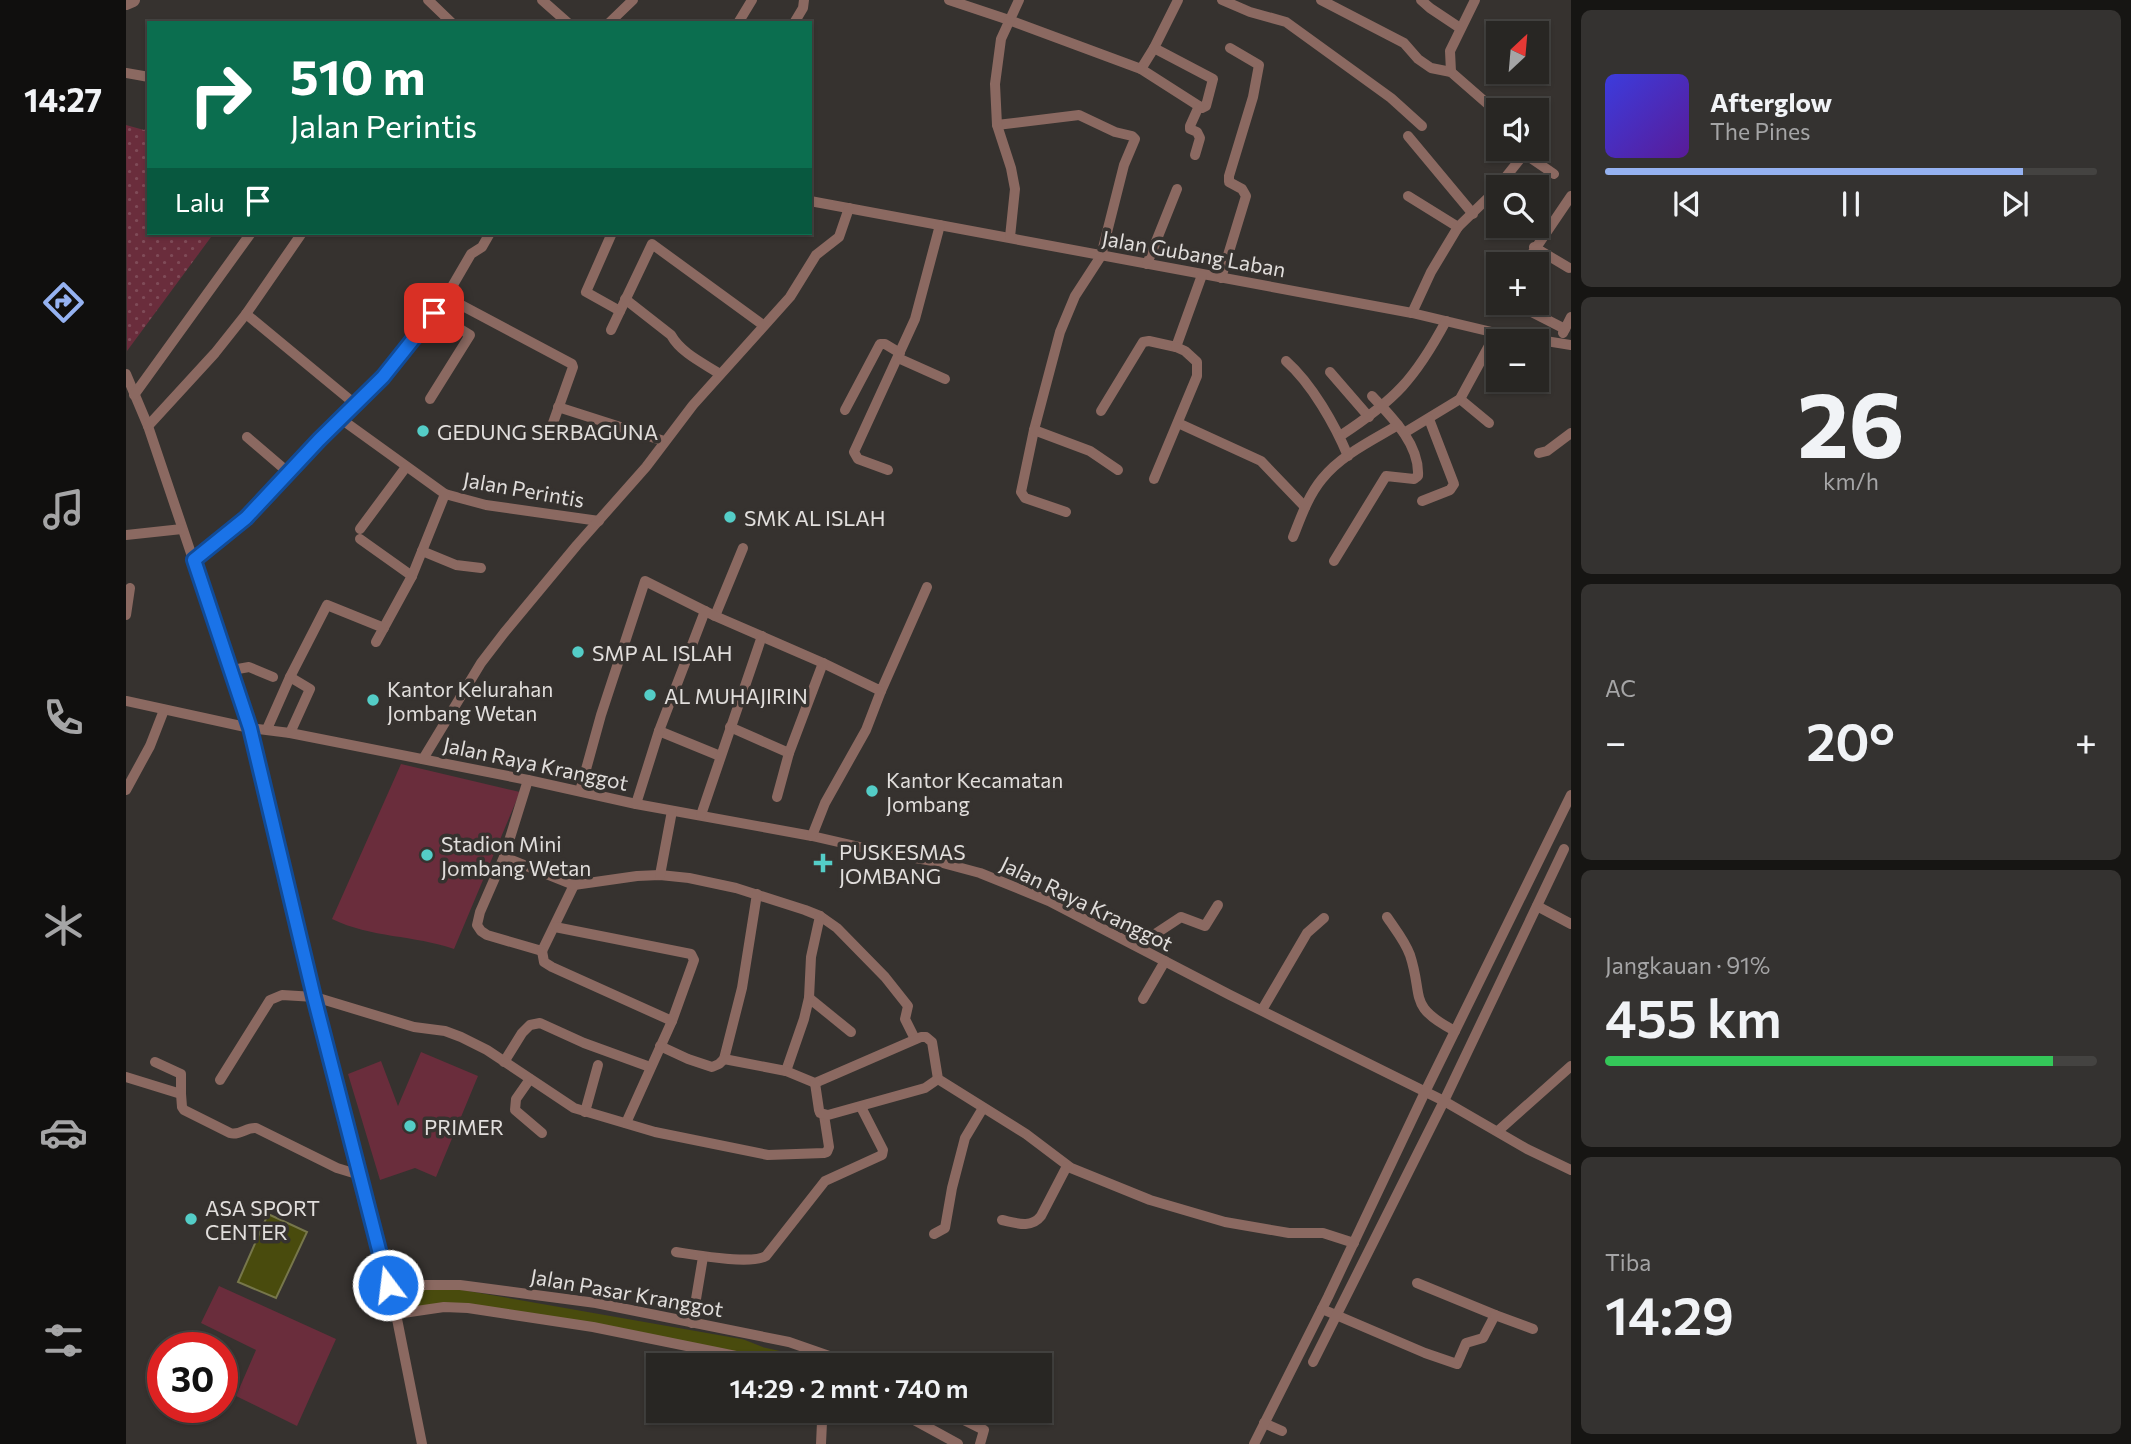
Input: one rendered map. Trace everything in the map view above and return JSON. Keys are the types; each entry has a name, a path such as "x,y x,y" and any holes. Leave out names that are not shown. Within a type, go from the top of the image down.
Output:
{"street":[{"path":"126,3 133,0"},
{"path":"428,0 450,21"},
{"path":"542,0 566,21"},
{"path":"611,21 633,0"},
{"path":"739,21 752,0"},
{"path":"795,21 803,8 804,0"},
{"path":"950,0 1141,69 1202,108 1206,106 1213,79 1154,48"},
{"path":"1010,237 1015,189 1012,169 997,125 995,84 1001,39 1019,0"},
{"path":"1141,69 1178,0"},
{"path":"1222,0 1250,12 1286,22 1374,85 1422,126"},
{"path":"1321,0 1404,43 1418,59 1431,68 1451,72 1486,103"},
{"path":"1421,0 1461,28"},
{"path":"1451,72 1450,51 1475,0"},
{"path":"1221,278 1246,196 1242,189 1229,182 1229,176 1253,97 1259,65 1230,48"},
{"path":"126,73 147,77"},
{"path":"1195,155 1200,138 1190,127 1199,106"},
{"path":"997,125 1079,115 1134,138 1101,256 1070,307 1060,332 1034,430 1022,496 1066,512"},
{"path":"1408,136 1473,214"},
{"path":"1412,313 1431,272 1458,227 1473,214 1518,161"},
{"path":"1539,161 1554,174"},
{"path":"1147,264 1177,189"},
{"path":"1408,196 1458,227"},
{"path":"1531,252 1571,196"},
{"name":"Jalan Gubang Laban","path":"812,201 1412,313 1486,331"},
{"path":"423,759 481,663 646,467 661,444 790,296 816,256 839,237 849,208"},
{"path":"888,470 858,459 854,452 919,309 940,225"},
{"path":"130,392 170,345 250,235"},
{"path":"148,426 215,353 246,314 301,235"},
{"path":"194,560 246,518 394,365 446,297 471,254 482,247 488,235"},
{"path":"611,235 586,292 620,311"},
{"path":"611,330 649,247 653,244 763,325"},
{"path":"1534,247 1569,268"},
{"path":"1176,347 1202,275"},
{"path":"446,297 572,364 553,423"},
{"path":"625,299 655,321 683,350 720,374"},
{"path":"434,313 470,335"},
{"path":"246,314 355,404"},
{"path":"1538,315 1565,329"},
{"path":"430,399 481,317"},
{"path":"1559,342 1571,317"},
{"path":"1340,436 1383,407 1420,366 1446,321"},
{"name":"Jalan Gubang Laban","path":"1549,341 1571,345"},
{"path":"1101,411 1143,342 1176,347 1193,357 1198,368 1195,384 1154,479"},
{"path":"845,410 880,344 885,344 899,356 945,379"},
{"path":"1293,537 1305,508 1323,477 1348,456 1401,429 1429,419 1460,399 1486,351"},
{"path":"1286,361 1304,381 1340,436 1348,456"},
{"path":"1330,372 1369,417"},
{"path":"126,374 130,392 148,426 250,728 314,997 395,1311 422,1444"},
{"path":"1334,561 1386,476 1414,480 1418,476 1417,460 1401,429 1372,396"},
{"path":"1460,399 1489,423"},
{"path":"558,407 661,444"},
{"name":"Jalan Perintis","path":"341,419 445,494 486,505 599,521"},
{"path":"1422,501 1450,491 1454,484 1429,419"},
{"path":"1178,423 1261,461 1305,508"},
{"path":"1034,430 1090,451 1118,470"},
{"path":"1539,453 1547,451 1571,433"},
{"path":"247,437 289,473"},
{"path":"406,467 360,534 378,554 412,576"},
{"path":"376,642 412,576 445,494"},
{"path":"126,535 182,529"},
{"path":"636,804 659,732 710,613 743,548"},
{"path":"422,551 456,565 481,568"},
{"path":"580,791 601,715 645,581 881,691"},
{"path":"812,836 825,803 866,730 927,587"},
{"path":"126,615 130,588"},
{"path":"267,729 327,605 384,628"},
{"path":"701,815 762,636"},
{"path":"777,797 789,753 823,663"},
{"path":"232,670 248,667 272,677"},
{"path":"290,677 310,689 290,733"},
{"name":"Jalan Raya Kranggot","path":"126,701 250,728 290,733 528,780 636,804 812,836 980,873 1049,901 1443,1100 1527,1149 1571,1170"},
{"path":"126,790 150,746 164,710"},
{"path":"730,727 789,753"},
{"path":"659,732 720,756"},
{"path":"528,780 504,857 477,925 487,935 542,951"},
{"path":"1254,1444 1330,1313 1443,1100 1571,795"},
{"path":"660,875 672,811"},
{"path":"1313,1362 1354,1243 1455,1031 1537,906 1564,849"},
{"path":"504,857 574,885 660,875 711,882 757,894 820,916 837,928 885,977 908,1006 905,1019 915,1040"},
{"path":"574,885 542,951 544,962 672,1021"},
{"path":"660,1046 712,1067 723,1059 742,988 757,894"},
{"path":"1137,946 1181,917 1205,926 1218,905"},
{"path":"1537,906 1571,924"},
{"path":"786,1071 804,1019 811,957 820,916"},
{"path":"1387,917 1410,955 1417,993 1424,1009 1433,1019 1455,1031"},
{"path":"1262,1010 1307,933 1324,918"},
{"path":"555,926 691,954 694,960 672,1021 626,1123"},
{"path":"1143,999 1165,961"},
{"path":"220,1080 270,1000 282,995 314,997 414,1027 445,1031 461,1037 504,1062 574,1108 654,1132 768,1155 827,1152 829,1147 824,1115 818,1110 815,1083"},
{"path":"808,998 851,1032"},
{"path":"504,1062 522,1033 536,1023 650,1066"},
{"path":"723,1059 786,1071 815,1083 926,1037 932,1042 938,1079 1027,1134 1067,1166 1150,1200 1200,1216 1289,1233 1323,1233 1354,1243"},
{"path":"155,1062 180,1073 183,1108 230,1133 236,1134 256,1128 337,1168 360,1175"},
{"path":"585,1112 598,1065"},
{"path":"1498,1131 1571,1066"},
{"path":"126,1077 181,1094"},
{"path":"530,1079 516,1098 515,1110 542,1133"},
{"path":"824,1115 925,1088 938,1079"},
{"path":"677,1252 751,1260 766,1256 825,1181 882,1154 883,1150 861,1107"},
{"path":"933,1234 946,1224 965,1138 983,1108"},
{"path":"1002,1220 1030,1225 1035,1223 1067,1166"},
{"path":"692,1323 702,1256"},
{"path":"1416,1283 1533,1329"},
{"name":"Jalan Pasar Kranggot","path":"389,1289 460,1284 596,1303 789,1342 821,1353"},
{"name":"Jalan Pasar Kranggot","path":"395,1311 468,1308 593,1327 721,1353"},
{"path":"1330,1313 1452,1364 1459,1363 1466,1343 1483,1338 1495,1315"},
{"path":"821,1444 822,1423"},
{"path":"920,1423 958,1444"},
{"path":"962,1423 982,1437"},
{"path":"1266,1424 1281,1431"}],"shaded area":[{"path":"126,125 144,130 147,128 147,235 213,235 127,351"},
{"name":"Stadion Mini Jombang Wetan","path":"401,764 520,792 454,949 362,930 332,919"},
{"name":"PRIMER","path":"421,1052 478,1076 436,1177 415,1168 380,1180 348,1074 381,1061 398,1106"},
{"path":"268,1214 307,1232 276,1298 238,1282"},
{"path":"219,1286 336,1339 297,1426 238,1397 256,1350 238,1341 238,1332 219,1332 201,1323"}],"waterway":[{"path":"389,1305 445,1296 741,1348 754,1353"}],"place":[{"name":"GEDUNG SERBAGUNA","path":"423,431"},
{"name":"SMK AL ISLAH","path":"730,517"},
{"name":"SMP AL ISLAH","path":"578,652"},
{"name":"AL MUHAJIRIN","path":"650,695"},
{"name":"Kantor Kelurahan Jombang Wetan","path":"373,700"},
{"name":"Kantor Kecamatan Jombang","path":"872,791"},
{"name":"Stadion Mini Jombang Wetan","path":"427,855"},
{"name":"PUSKESMAS JOMBANG","path":"823,863"},
{"name":"PRIMER","path":"410,1126"},
{"name":"ASA SPORT CENTER","path":"191,1219"}],"route":[{"path":"388,1285 314,997 250,728 194,560 246,518 383,377 434,313"}]}
